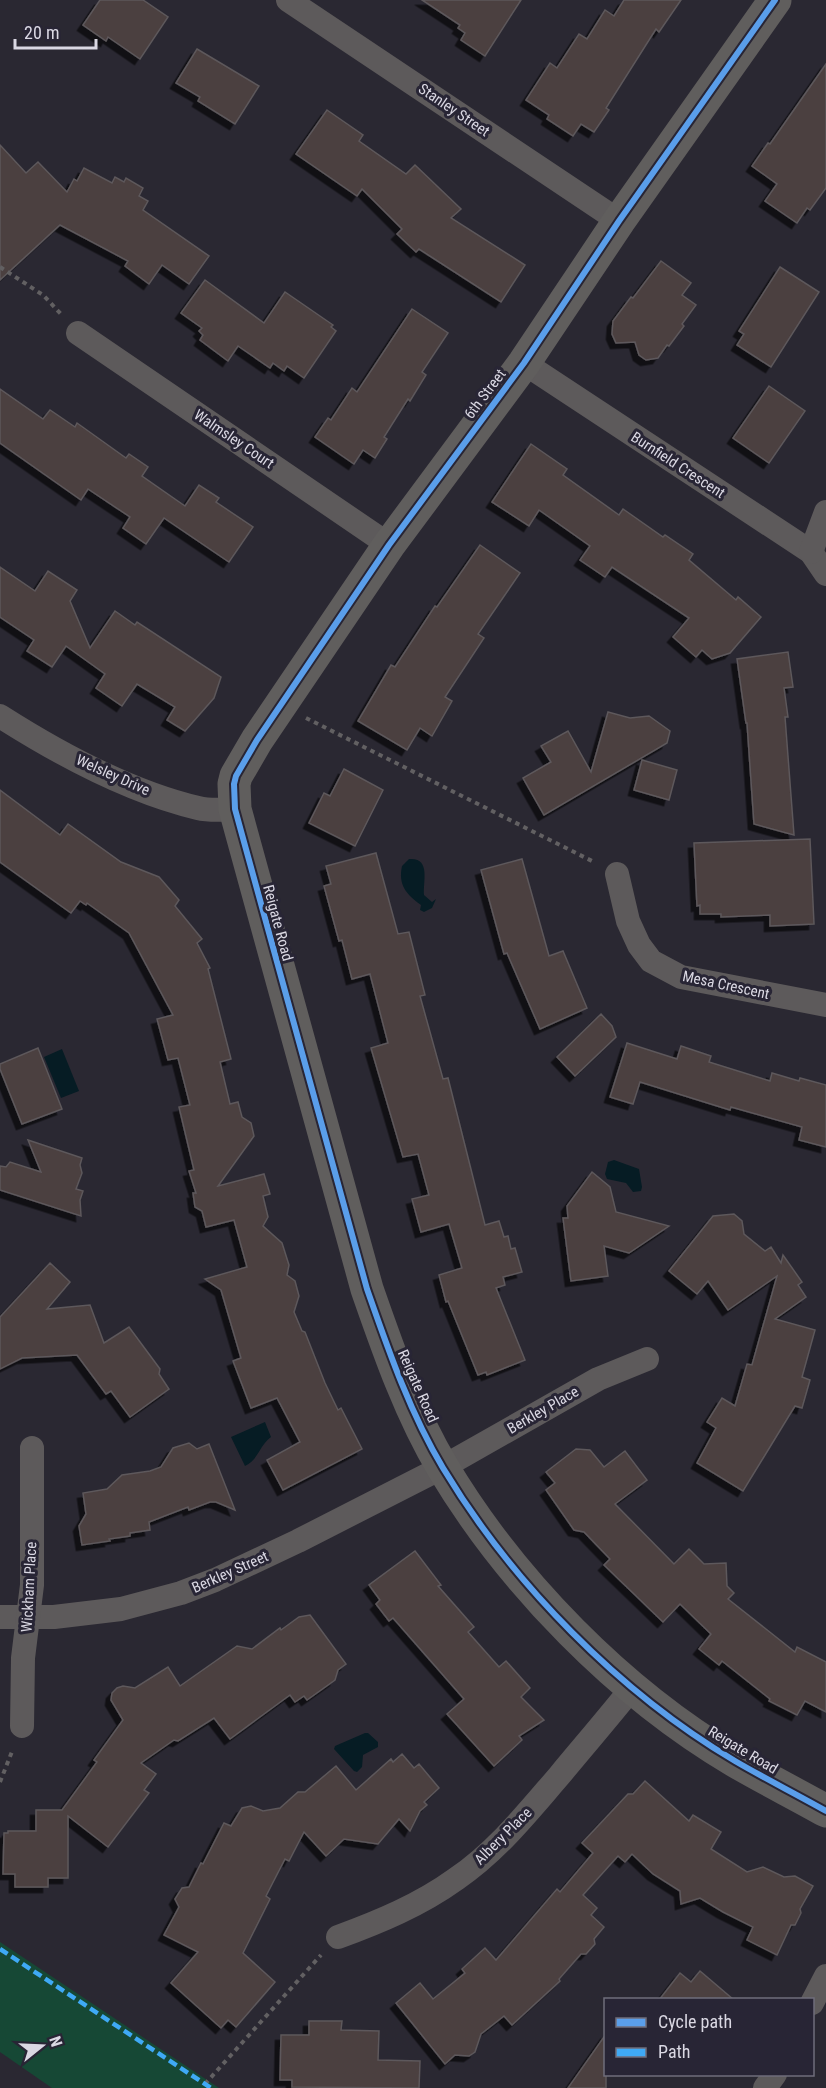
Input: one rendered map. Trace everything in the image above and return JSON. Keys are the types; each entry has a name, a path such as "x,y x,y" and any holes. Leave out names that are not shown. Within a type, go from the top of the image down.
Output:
{"street":[{"name":"Stanley Street","path":"288,0 619,221"},
{"name":"6th Street","path":"235,809 236,776 257,740 389,545 524,363 619,221 775,0"},
{"name":"Walmsley Court","path":"78,333 389,545"},
{"name":"Burnfield Crescent","path":"524,363 811,552 826,574"},
{"path":"811,552 826,512"},
{"name":"Welsley Drive","path":"0,717 117,780 199,808 235,809"},
{"name":"Reigate Road","path":"235,809 367,1289 409,1398 443,1467 489,1535 548,1608 632,1688 677,1723 734,1760 826,1811"},
{"name":"Mesa Crescent","path":"617,874 628,921 639,945 651,961 681,977 826,1005"},
{"name":"Berkley Place","path":"443,1467 598,1378 647,1359"},
{"name":"Wickham Place","path":"22,1726 23,1658 32,1585 32,1448"},
{"name":"Berkley Street","path":"0,1617 76,1615 121,1609 181,1593 246,1566 443,1467"},
{"name":"Albery Place","path":"338,1937 408,1909 456,1879 487,1856 513,1830 632,1688"},
{"path":"814,2001 826,1976"}],"path":[{"path":"0,267 43,295 78,333"},
{"path":"281,705 617,874"},
{"path":"0,1782 22,1726"},
{"path":"205,2084 338,1937"}],"green space":[{"path":"0,1942 219,2088 52,2088 0,2052"}],"water":[{"path":"409,859 416,859 423,866 424,895 432,902 436,899 432,908 424,912 420,910 421,905 407,893 402,884 402,866"},
{"path":"62,1049 79,1091 61,1098 44,1057"},
{"path":"614,1160 639,1169 641,1191 633,1192 626,1183 607,1179 605,1174 608,1162"},
{"path":"265,1422 271,1437 253,1460 245,1466 231,1437"},
{"path":"365,1733 378,1742 378,1747 363,1755 362,1767 357,1772 334,1749 335,1746"}],"building":[{"path":"100,0 143,0 168,17 140,59 108,37 106,41 83,25"},
{"path":"422,0 521,0 485,56 461,40 465,33 458,28 460,25"},
{"path":"624,0 681,0 659,32 656,29 606,108 609,110 594,132 581,124 573,136 547,119 549,115 526,100 550,63 557,68 579,34 587,39 605,10 614,16"},
{"path":"197,49 259,86 235,124 198,101 200,97 176,83"},
{"path":"826,64 826,188 810,210 807,208 797,223 765,201 777,184 752,166"},
{"path":"327,110 363,135 359,141 406,174 415,165 461,209 451,218 525,265 501,302 419,249 416,252 397,234 402,229 362,189 357,196 296,154"},
{"path":"0,145 26,173 38,162 67,192 74,179 77,181 84,168 112,183 115,177 124,182 126,178 143,188 139,196 148,201 143,210 209,256 189,284 162,265 149,284 125,266 128,261 60,225 0,280"},
{"path":"661,261 691,283 682,295 696,305 669,346 667,345 658,358 646,360 639,355 635,342 616,343 612,334 613,321"},
{"path":"780,267 819,292 771,367 737,345 744,334 739,331"},
{"path":"205,280 264,323 285,292 333,325 331,327 336,331 304,378 287,366 284,371 273,363 270,368 238,346 228,361 200,340 203,335 199,331 202,328 181,313"},
{"path":"412,309 448,333 422,372 426,375 410,401 408,399 384,437 387,439 375,458 363,450 354,464 315,437 328,418 331,420 352,388 357,392"},
{"path":"769,386 805,411 769,463 733,438"},
{"path":"0,389 43,419 50,410 75,427 77,423 126,458 129,454 148,467 142,476 185,506 199,485 219,498 216,502 253,527 229,562 164,518 146,544 123,528 130,517 88,489 81,500 0,443"},
{"path":"531,444 567,469 563,475 619,515 623,509 663,537 665,535 693,554 689,560 736,600 738,597 761,617 730,653 712,659 702,650 696,657 673,637 689,618 612,567 605,577 580,560 590,546 539,510 529,526 492,502"},
{"path":"480,545 520,573 478,634 484,638 445,697 452,701 432,736 420,728 407,750 358,721 391,665 395,667 435,606 437,607"},
{"path":"0,567 35,591 48,571 77,590 70,601 90,648 115,611 135,625 137,622 221,677 214,698 185,731 167,720 175,707 137,684 122,706 96,688 105,674 66,646 52,667 27,651 34,640 0,617"},
{"path":"788,652 793,687 784,688 788,717 785,717 794,835 754,824 747,723 737,659"},
{"path":"608,712 630,718 649,716 670,731 667,743 544,815 523,778 551,762 541,746 568,731 591,772"},
{"path":"642,760 677,770 669,800 634,790"},
{"path":"344,769 383,790 355,846 309,823 324,793 330,796"},
{"path":"0,790 60,835 68,824 121,862 159,877 179,900 175,906 202,939 197,943 210,968 208,969 231,1059 220,1062 230,1104 238,1102 242,1117 251,1123 254,1136 218,1186 264,1174 270,1194 263,1196 268,1217 263,1226 282,1243 289,1265 287,1275 295,1281 299,1296 294,1312 302,1331 305,1332 338,1410 341,1408 362,1449 283,1490 267,1460 300,1442 277,1398 251,1408 233,1361 241,1358 221,1290 205,1279 247,1267 234,1220 206,1227 202,1211 195,1207 193,1193 196,1193 189,1171 194,1170 179,1107 190,1105 178,1058 168,1060 157,1019 173,1015 129,933 87,903 86,905 80,901 71,913 0,862"},
{"path":"810,839 814,924 770,926 770,915 721,917 721,914 700,914 700,905 697,906 694,843"},
{"path":"376,853 398,934 409,932 425,995 420,996 443,1079 448,1078 485,1225 499,1221 504,1237 508,1236 511,1249 515,1248 522,1272 503,1277 505,1285 496,1288 525,1360 487,1375 486,1372 478,1375 448,1301 446,1302 439,1275 462,1268 449,1224 421,1232 412,1199 429,1195 418,1154 403,1157 371,1048 388,1043 370,974 352,979 324,886 331,884 326,866"},
{"path":"522,859 549,956 563,951 587,1008 540,1029 507,953 504,954 481,870"},
{"path":"601,1014 612,1026 616,1037 575,1076 557,1057"},
{"path":"627,1043 677,1059 681,1046 711,1056 709,1062 770,1081 772,1073 799,1081 800,1078 826,1085 826,1147 799,1140 802,1127 731,1107 730,1110 640,1082 633,1104 610,1097"},
{"path":"38,1048 62,1109 22,1124 0,1064"},
{"path":"28,1140 82,1158 80,1165 82,1173 76,1189 83,1191 80,1200 81,1216 0,1190 0,1166 6,1167 10,1162 41,1172"},
{"path":"592,1172 610,1187 616,1212 669,1226 629,1253 604,1246 608,1276 571,1281 563,1218 568,1218 567,1206"},
{"path":"734,1214 742,1221 744,1234 765,1251 771,1247 781,1263 783,1255 802,1282 798,1285 806,1297 775,1319 815,1330 802,1377 810,1380 802,1408 795,1406 743,1491 697,1463 716,1428 707,1422 722,1398 735,1406 747,1364 752,1365 777,1276 728,1310 708,1281 697,1294 669,1271 713,1216"},
{"path":"50,1263 70,1282 47,1309 90,1305 104,1343 129,1327 160,1369 159,1374 169,1389 130,1417 111,1391 106,1394 77,1355 22,1358 0,1369 0,1317"},
{"path":"189,1443 197,1449 209,1444 235,1510 216,1502 189,1510 188,1507 149,1522 150,1530 130,1533 130,1536 109,1539 110,1541 82,1545 79,1526 86,1514 83,1493 107,1489 122,1475 161,1467 173,1448"},
{"path":"576,1449 590,1450 604,1467 625,1451 647,1480 615,1504 674,1564 689,1549 704,1564 726,1563 727,1586 734,1593 728,1599 795,1652 797,1647 826,1662 826,1712 805,1701 797,1715 769,1701 770,1699 722,1661 719,1665 699,1649 711,1634 680,1604 663,1622 604,1565 610,1559 584,1532 574,1530 546,1490 555,1483 546,1472"},
{"path":"415,1551 441,1585 438,1586 474,1627 468,1632 499,1667 506,1661 530,1688 521,1697 544,1720 519,1736 522,1740 494,1766 447,1714 464,1699 393,1618 389,1621 376,1604 380,1600 369,1585"},
{"path":"310,1615 346,1664 338,1670 335,1680 307,1700 304,1696 295,1702 290,1695 230,1739 214,1718 178,1741 174,1740 141,1763 156,1774 144,1790 149,1793 108,1847 68,1816 68,1878 48,1878 48,1887 15,1887 15,1874 3,1874 4,1833 36,1831 36,1810 62,1810 97,1762 94,1760 123,1720 111,1700 112,1693 117,1688 123,1686 135,1688 168,1667 180,1686 237,1646 252,1649 280,1628 281,1630 299,1617"},
{"path":"402,1754 414,1768 419,1764 439,1788 424,1802 427,1805 420,1811 410,1831 399,1819 378,1844 344,1839 326,1856 304,1832 289,1861 285,1859 266,1896 270,1899 243,1953 275,1982 236,2027 228,2020 221,2028 171,1983 198,1952 164,1935 179,1907 175,1899 182,1888 189,1887 224,1823 231,1826 242,1808 251,1806 263,1811 280,1808 298,1792 305,1792 336,1766 356,1790 391,1759 393,1762"},
{"path":"645,1781 689,1821 693,1815 721,1832 711,1849 747,1872 763,1867 784,1877 795,1876 813,1886 800,1909 801,1913 795,1925 791,1925 777,1955 747,1940 753,1927 700,1898 681,1904 680,1891 653,1874 632,1854 625,1862 618,1856 583,1895 597,1908 591,1915 604,1927 594,1939 595,1944 586,1954 581,1954 559,1979 560,1981 512,2025 504,2016 481,2034 475,2052 469,2056 455,2055 445,2064 396,2003 420,1983 433,1999 465,1973 462,1969 485,1948 496,1960 557,1889 560,1892 593,1853 582,1843 628,1794 633,1794"},
{"path":"700,1971 732,1998 661,1998 680,1973 691,1982"},
{"path":"309,2021 342,2021 341,2030 379,2031 378,2060 420,2061 419,2088 292,2087 292,2080 280,2080 281,2035 309,2035"},
{"path":"604,2037 606,2088 568,2088"}],"marked path":[{"path":"0,1949 211,2088"}],"cycle path":[{"path":"775,0 619,221 524,363 389,545 257,740 236,776 234,784 235,809 367,1289 410,1403 443,1468 471,1511 535,1593 610,1669 692,1734 735,1761 826,1811"}]}
